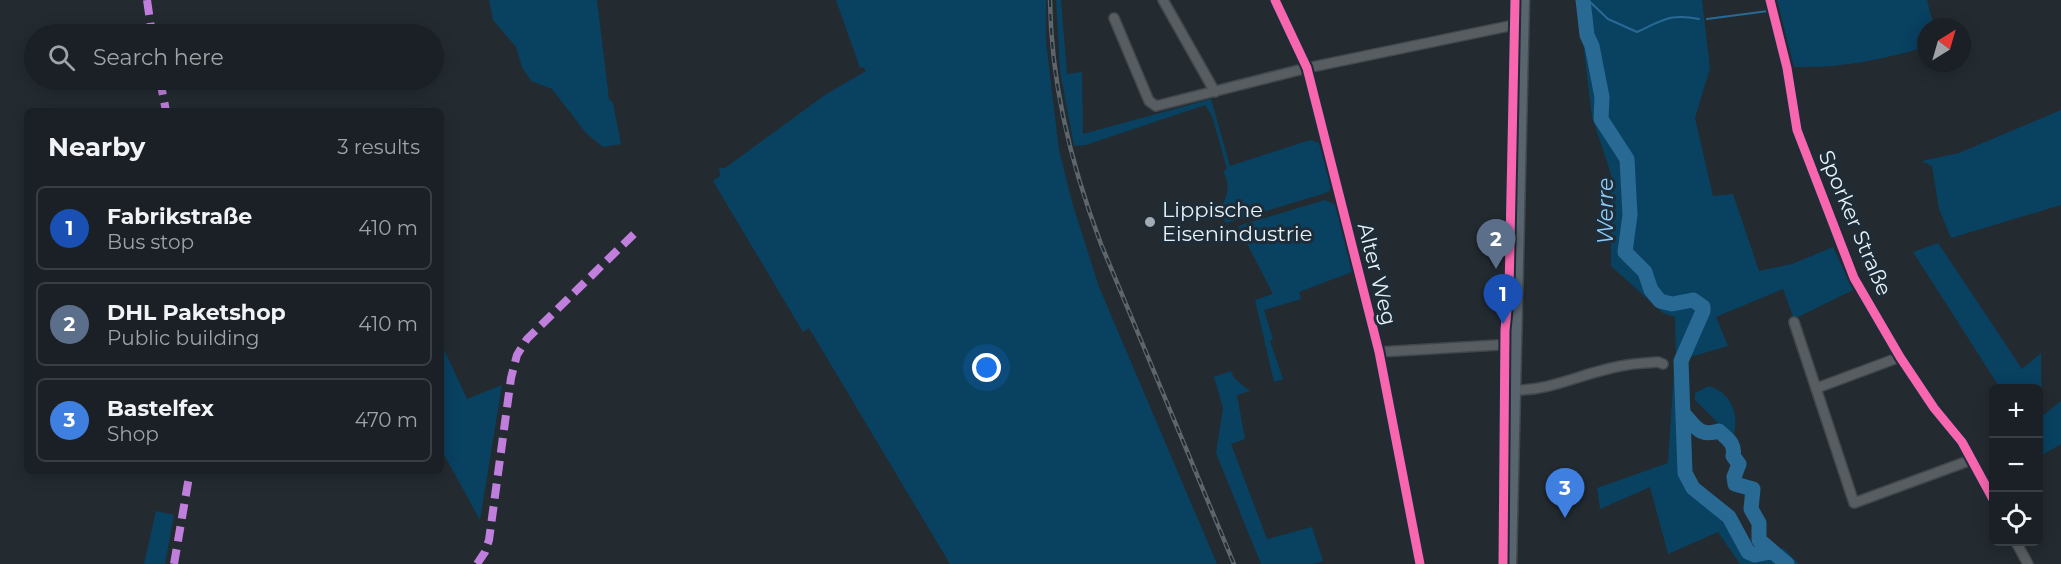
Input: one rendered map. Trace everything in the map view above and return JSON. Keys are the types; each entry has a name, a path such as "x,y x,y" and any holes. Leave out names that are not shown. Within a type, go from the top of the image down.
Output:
{"main road":[{"path":"1510,564 1523,0"}],"street":[{"path":"1163,0 1215,92"},
{"name":"Alter Weg","path":"1275,0 1307,68 1378,352 1420,564"},
{"name":"Sporker Straße","path":"1770,0 1787,68 1797,130 1854,278 1900,357 1934,408 1962,442 1989,492"},
{"path":"1114,18 1152,105 1164,105 1307,68 1509,26 1523,26"},
{"path":"1794,322 1854,503 1971,460"},
{"path":"1378,352 1515,344"},
{"path":"1817,388 1900,357"},
{"path":"1515,390 1530,389 1583,377 1619,366 1659,362 1663,364"},
{"path":"2018,546 2028,564"}],"shaded area":[{"path":"489,0 597,0 609,99 613,103 621,144 603,147 586,133 552,89 531,81 522,67 516,47 493,20"},
{"path":"836,0 1046,0 1046,42 1059,150 1072,202 1099,287 1217,564 950,564 809,328 803,332 713,181 720,176 719,168 725,168 825,95 866,71 863,67 860,68"},
{"path":"1056,0 1061,0 1067,74 1082,72 1083,134 1211,99 1230,166 1310,140 1319,143 1331,187 1329,192 1226,223 1218,211 1227,192 1227,182 1223,171 1227,169 1212,116 1205,105 1086,145 1074,146 1060,71"},
{"path":"1578,0 1702,0 1710,68 1695,118 1713,196 1733,194 1759,271 1792,264 1833,247 1853,290 1794,319 1783,289 1716,317 1728,346 1676,361 1675,317 1663,313 1611,266 1611,174 1592,117"},
{"path":"1777,0 1927,0 1932,18 1917,18 1917,49 1861,62 1794,67"},
{"path":"2061,110 2061,205 1951,238 1939,209 1932,166 1922,161 1959,153"},
{"path":"1325,200 1336,205 1352,272 1299,292 1301,299 1264,310 1273,339 1270,341 1283,379 1274,382 1255,300 1273,294 1238,226"},
{"path":"1938,243 2022,369 2041,353 2041,384 1997,384 1913,252"},
{"path":"444,349 467,399 502,385 480,520 444,454"},
{"path":"1674,370 1689,370 1690,475 1705,497 1732,523 1749,553 1783,548 1799,564 1740,564 1718,532 1668,554 1650,487 1600,509 1597,488 1668,463"},
{"path":"1231,371 1234,378 1250,391 1237,395 1245,439 1231,444 1267,539 1312,527 1323,561 1313,564 1261,564 1216,453 1223,408 1214,377"},
{"path":"1709,386 1724,395 1733,408 1735,425 1731,442 1719,431 1719,424 1695,400 1695,393"},
{"path":"2061,401 2061,444 2043,454 2043,415"},
{"path":"156,511 174,515 165,564 144,564"}],"waterway":[{"name":"Werre","path":"1583,0 1587,35 1592,46 1602,97 1601,119 1627,159 1630,215 1625,252 1645,272 1651,290 1660,301 1672,304 1693,300 1703,307 1681,361 1685,473 1693,488 1729,517 1748,552 1755,555 1771,552"},
{"path":"1588,0 1608,19 1637,32 1674,17 1699,19"},
{"path":"1707,19 1768,11"},
{"name":"Werre","path":"1683,413 1698,430 1707,433 1719,431 1730,441 1734,451 1733,456 1739,464 1734,477 1735,484 1753,489 1751,509 1759,523 1759,540 1787,564"}],"railway":[{"path":"1050,0 1051,32 1059,94 1072,154 1090,214 1234,564"}],"marked path":[{"path":"147,0 151,24"},
{"path":"162,90 165,108"},
{"path":"477,564 489,540 511,378 517,355 527,339 639,229"},
{"path":"174,564 189,474"}],"cycle path":[{"path":"1275,0 1307,68 1379,352 1420,564"},
{"path":"1503,564 1505,330 1509,290 1515,0"},
{"path":"1770,0 1787,68 1797,130 1854,278 1900,357 1934,408 1962,442 1989,492"}],"place":[{"name":"Lippische Eisenindustrie","path":"1150,222"},
{"name":"DHL Paketshop","path":"1496,269"},
{"name":"Fabrikstraße","path":"1503,324"},
{"name":"Bastelfex","path":"1565,518"}]}
